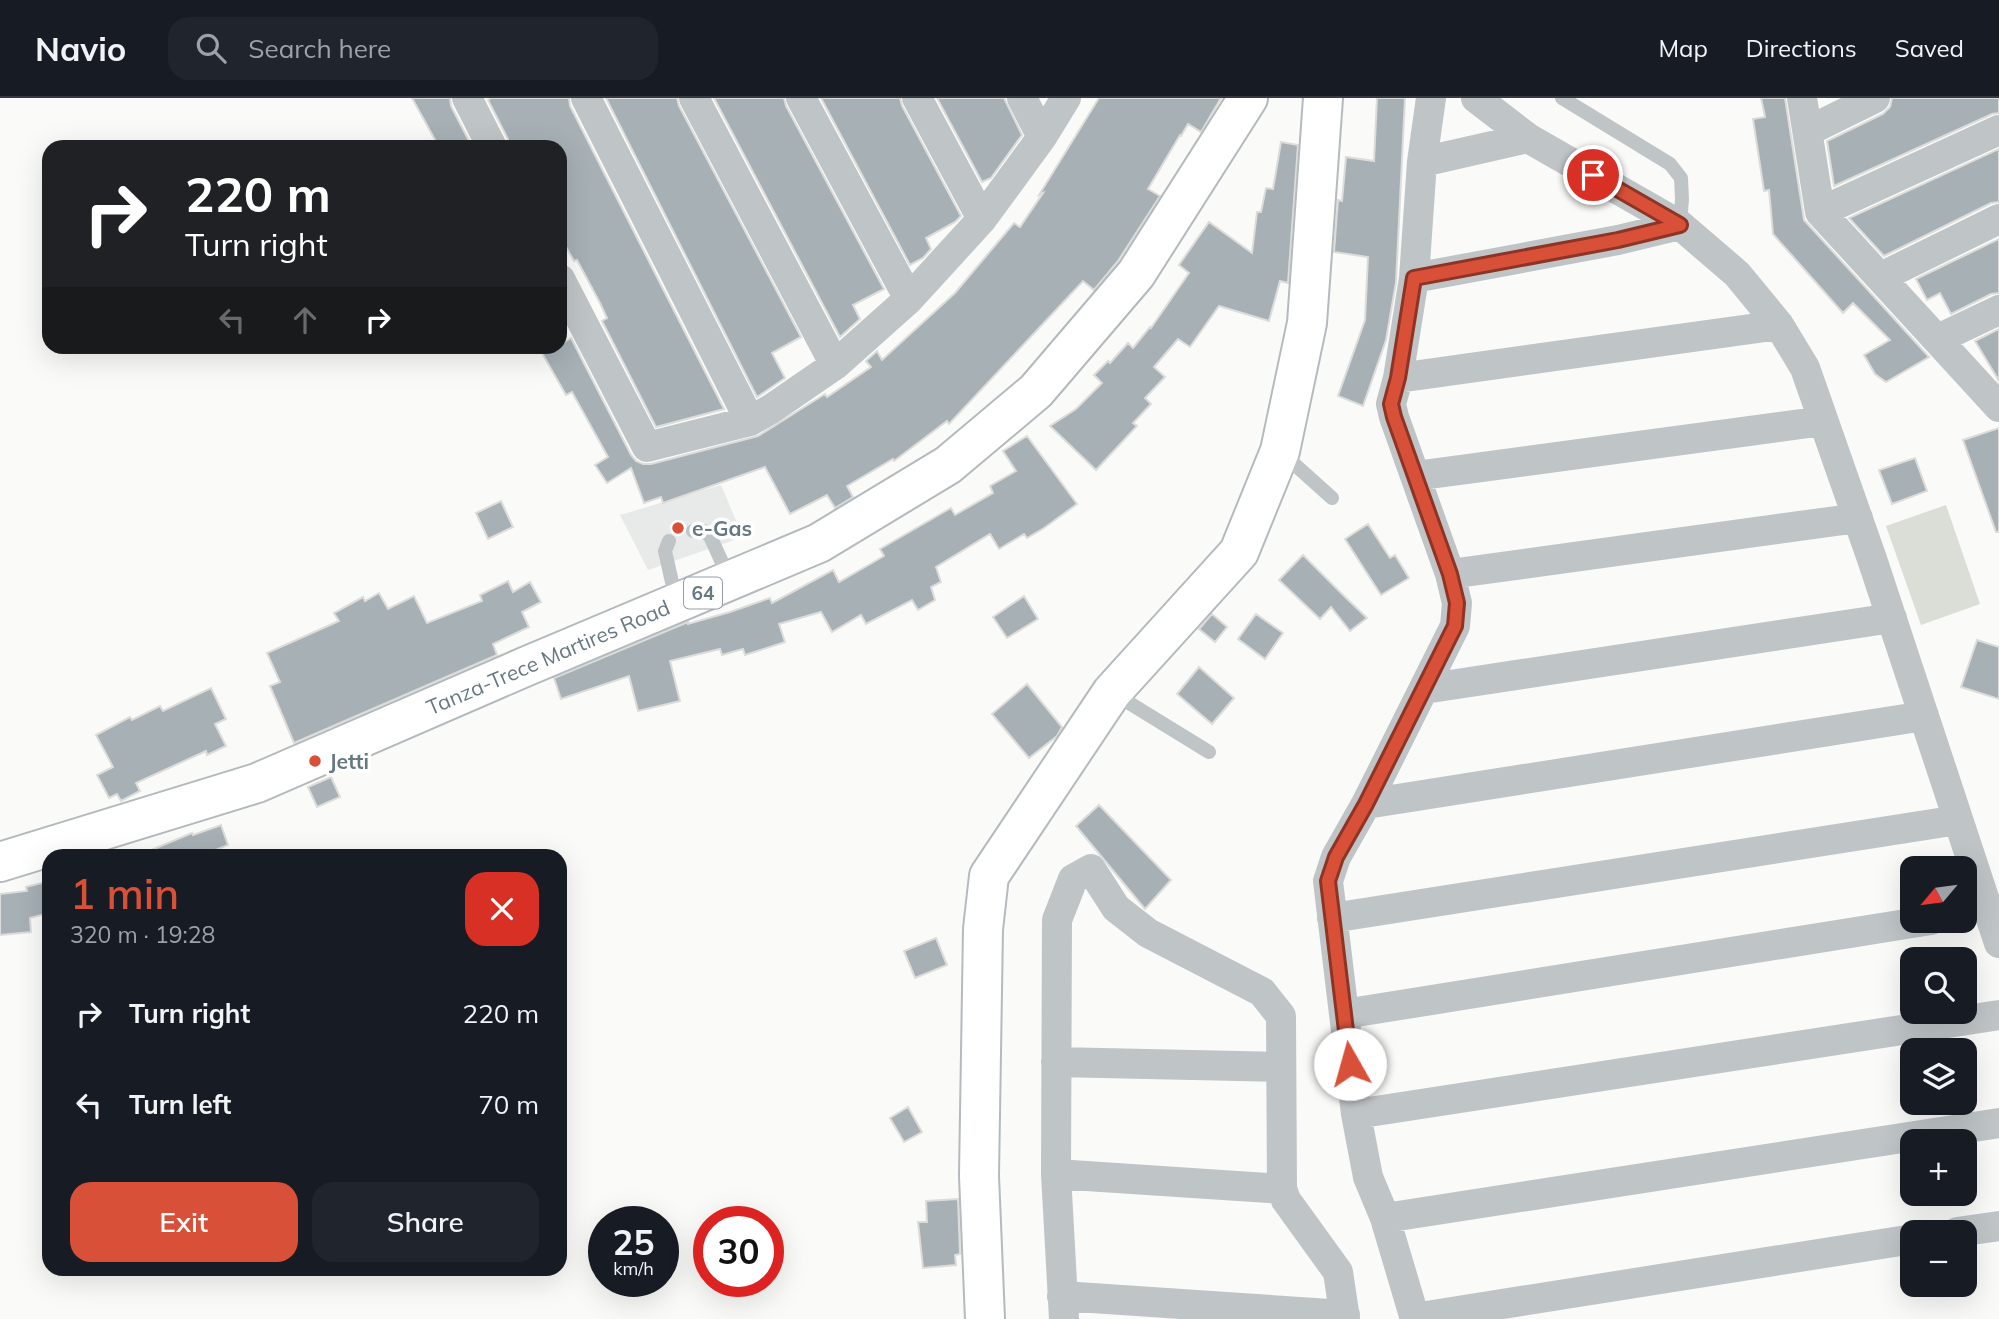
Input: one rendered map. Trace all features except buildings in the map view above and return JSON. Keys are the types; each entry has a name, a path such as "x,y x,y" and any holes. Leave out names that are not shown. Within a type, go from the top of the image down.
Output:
{"main road":[{"name":"Tanza-Trece Martires Road","path":"42,849 257,783 819,543 948,465 1036,391 1136,274 1248,98"},
{"path":"985,1319 979,1176 983,929 989,876 1112,692 1239,552 1280,451 1307,323 1323,98"},
{"name":"Tanza-Trece Martires Road","path":"0,862 42,849"}],"street":[{"path":"467,98 488,140"},
{"path":"586,98 750,421"},
{"path":"694,98 835,365"},
{"path":"802,98 909,299"},
{"path":"916,98 982,219"},
{"path":"1022,98 1042,137"},
{"path":"567,293 647,447 750,421 835,365 909,299 982,219 1042,137 1066,98"},
{"path":"1431,98 1422,162 1414,278 1398,378 1391,404 1450,574 1457,603 1455,626 1366,804 1336,857 1328,881 1356,1114 1368,1177 1385,1218 1414,1318 1900,1241"},
{"path":"1476,98 1528,138 1680,225 1737,274 1779,325 1805,368 1824,421 1958,820 1965,856"},
{"path":"1802,98 1820,212 1999,407"},
{"path":"1808,131 1875,98"},
{"path":"1820,212 1999,130"},
{"path":"1422,162 1528,138"},
{"path":"1881,277 1999,219"},
{"path":"1414,278 1618,240 1680,225"},
{"path":"1938,339 1999,310"},
{"path":"1398,378 1779,325"},
{"path":"1415,476 1824,421"},
{"path":"1450,574 1858,518"},
{"path":"1424,689 1892,618"},
{"path":"1366,804 1924,716"},
{"path":"1332,918 1958,820"},
{"path":"1091,869 1116,908 1148,933 1262,992 1281,1016 1282,1189 1286,1200 1338,1272 1345,1317 1063,1307 1056,1174 1056,1062 1057,920 1073,879 1091,869"},
{"path":"1978,914 1999,943"},
{"path":"1344,1014 1900,925"},
{"path":"1356,1114 1999,1015"},
{"path":"1056,1062 1281,1067"},
{"path":"1385,1218 1999,1122"},
{"path":"1056,1174 1282,1189"},
{"path":"1977,1229 1999,1226"}],"lane":[{"path":"1562,98 1670,164 1681,178 1680,225"},
{"path":"1280,451 1332,498"},
{"path":"692,531 704,531 710,536 730,581"},
{"path":"669,541 666,551 676,602"},
{"path":"1112,692 1209,752"}],"shaded area":[{"path":"721,485 743,537 648,570 620,515"},
{"path":"1946,505 1980,604 1921,625 1886,526"}],"place":[{"name":"e-Gas","path":"678,528"},
{"name":"Jetti","path":"315,761"}],"route":[{"path":"1350,1064 1328,881 1336,857 1366,804 1455,626 1457,603 1450,574 1391,404 1398,378 1414,278 1618,240 1680,225 1593,175"}]}
